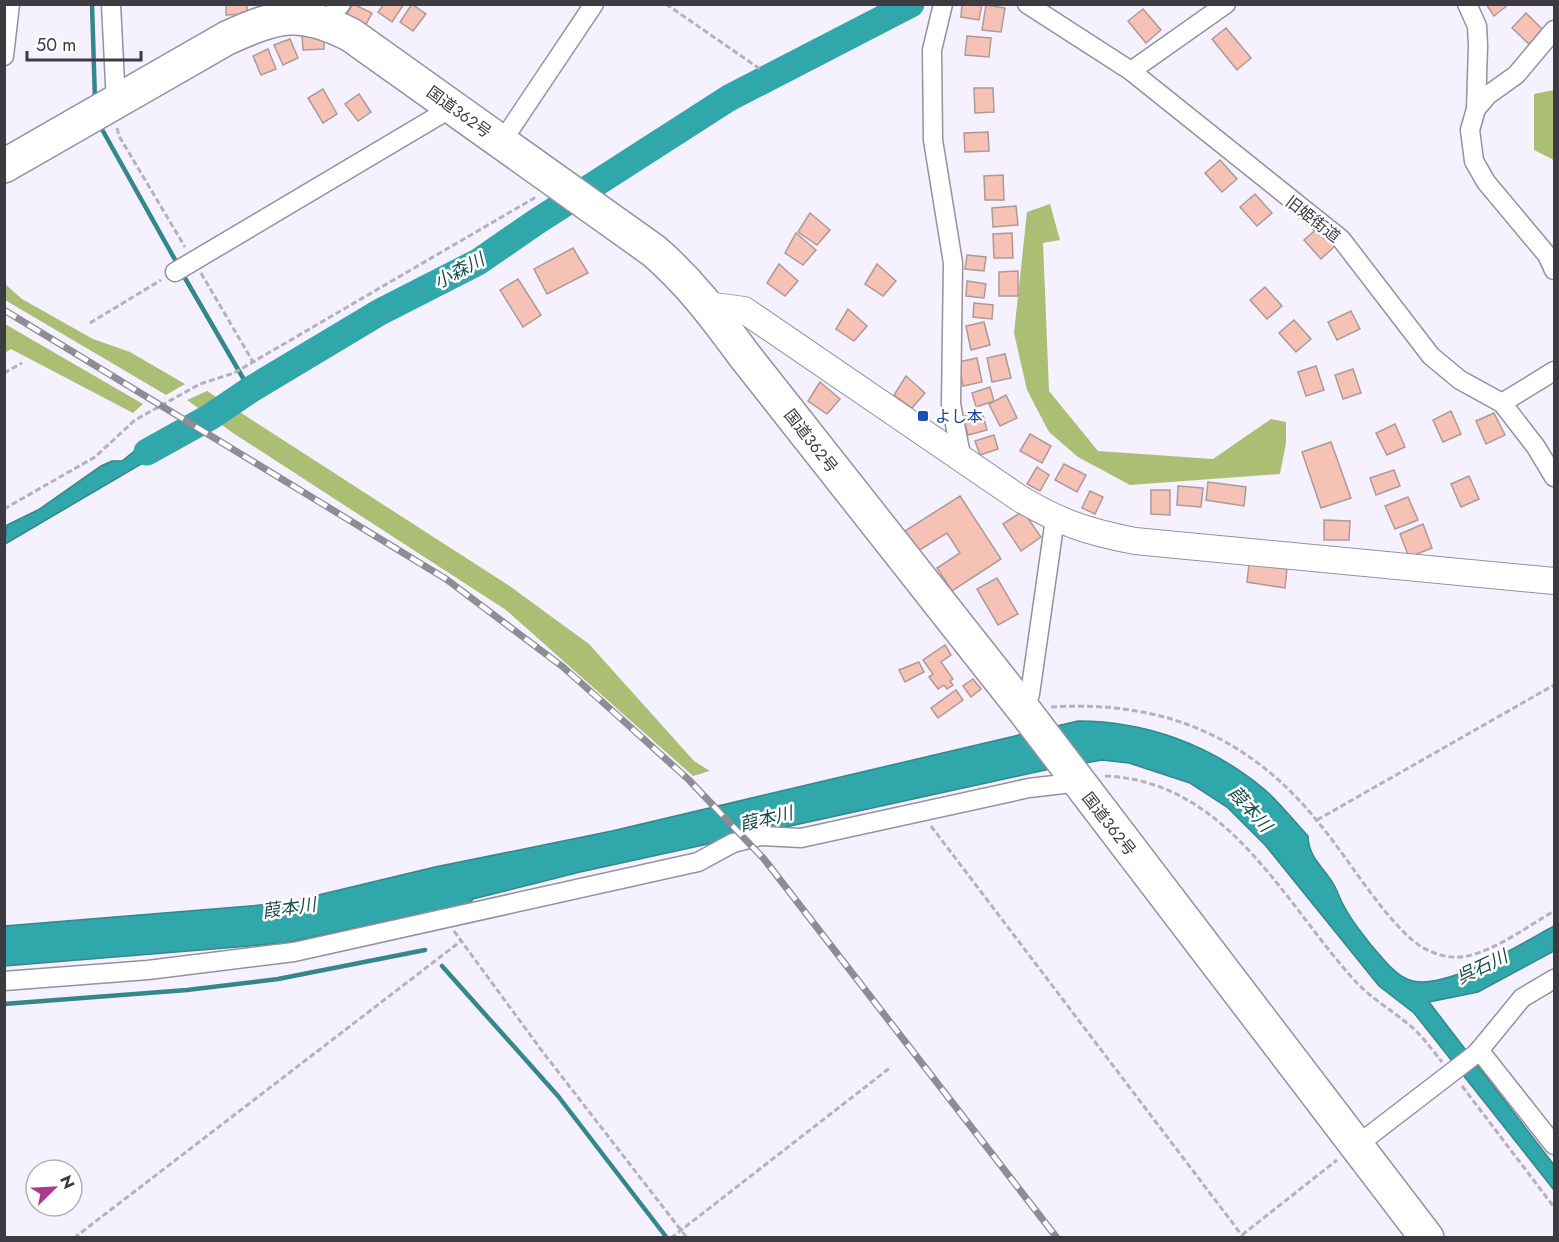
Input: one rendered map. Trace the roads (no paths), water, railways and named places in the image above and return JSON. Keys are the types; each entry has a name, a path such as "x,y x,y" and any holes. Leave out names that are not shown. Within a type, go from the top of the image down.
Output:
{"highway":[{"name":"国道362号","path":"4,166 227,38 260,15 300,17 333,13 351,35 501,143 553,189 593,207 654,251 681,275 707,305 1027,715 1080,777 1426,1238"}],"street":[{"path":"4,56 10,4"},
{"path":"107,108 111,4"},
{"path":"501,143 594,4"},
{"path":"943,4 932,50 933,140 953,263 951,404 962,460"},
{"name":"旧姫街道","path":"1027,4 1131,71 1341,240 1431,356 1460,380 1502,403 1536,447 1554,477"},
{"path":"1131,71 1226,4"},
{"path":"1467,4 1477,26 1478,36 1476,109 1470,130 1474,161 1486,182 1547,255 1554,270"},
{"path":"1476,109 1488,95 1516,75 1554,30"},
{"path":"185,265 453,107"},
{"path":"707,305 744,310 962,460 1055,519 1092,533 1135,541 1554,581"},
{"path":"1502,403 1554,371"},
{"path":"1027,715 1055,519"},
{"path":"4,981 148,970 294,952 446,920 698,862 733,843 760,836 801,838 1029,788 1063,784 1080,777"},
{"path":"1356,1146 1478,1051 1522,998 1554,979"},
{"path":"1478,1051 1554,1145"}],"water":[{"path":"182,429 177,443 5,544 7,525 38,510 101,466 112,461 122,461 152,437"},
{"path":"1078,721 1128,725 1177,738 1244,773 1264,789 1308,836 1315,859 1333,883 1348,913 1361,932 1388,964 1407,979 1422,982 1440,980 1460,973 1503,954 1554,926 1554,951 1478,992 1429,1002 1554,1165 1554,1190 1414,1013 1379,986 1266,846 1227,807 1190,783 1129,763 1102,760 1050,769 580,872 473,899 470,903 285,943 5,966 5,926 285,903 435,867 612,831"}],"waterway":[{"path":"92,4 95,101"},
{"name":"小森川","path":"147,452 210,417 250,390 380,312 478,262 729,98 911,4"},
{"path":"99,124 178,265"},
{"path":"182,273 250,390"},
{"path":"4,1004 187,990 278,979 425,950"},
{"path":"442,966 558,1096 667,1238"}],"railway":[{"path":"4,310 446,579 563,667 689,780 764,859 1057,1238"}],"place":[{"name":"よし本","path":"923,416"}],"water label":[{"name":"葭本川","path":"1250,809"},
{"name":"葭本川","path":"766,819"},
{"name":"葭本川","path":"289,908"},
{"name":"呉石川","path":"1482,967"}]}
